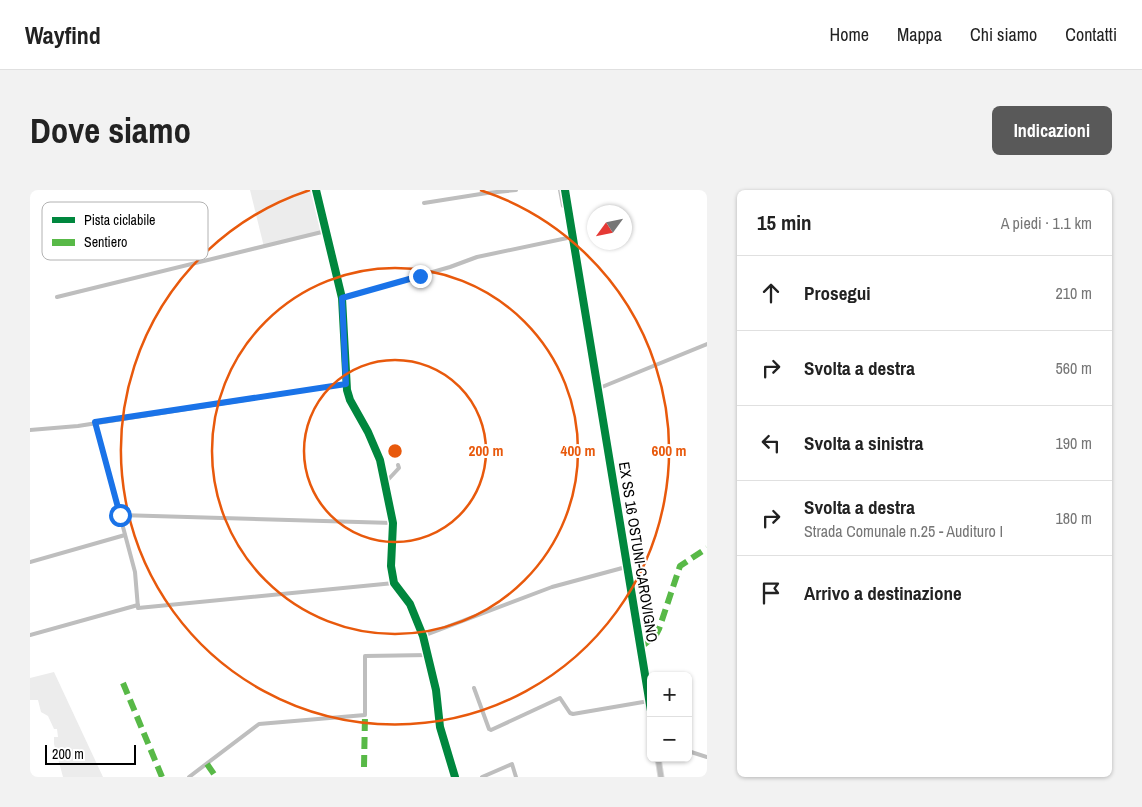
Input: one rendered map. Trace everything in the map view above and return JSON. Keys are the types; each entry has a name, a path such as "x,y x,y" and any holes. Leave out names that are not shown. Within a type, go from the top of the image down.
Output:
{"main road":[{"name":"EX SS 16 OSTUNI-CAROVIGNO","path":"565,190 647,689"},
{"path":"659,762 661,777"}],"street":[{"path":"316,190 342,298 346,384 350,400 377,452 393,523 391,566 394,583 410,604 429,655 436,690 440,726 455,777"},
{"path":"424,203 516,190"},
{"path":"560,190 563,206 568,207"},
{"path":"208,260 326,231"},
{"path":"342,298 444,269 477,257 572,238"},
{"path":"57,297 208,260"},
{"path":"597,389 707,344"},
{"path":"30,430 78,426 346,384"},
{"path":"95,422 135,572 138,608 394,583"},
{"path":"385,482 399,468 398,465"},
{"path":"119,515 393,523"},
{"path":"30,562 125,535"},
{"path":"423,636 552,587 626,567"},
{"path":"30,635 138,604"},
{"path":"189,777 259,724 365,715 365,656 429,655"},
{"path":"474,688 490,730 560,698 570,713 573,714 647,701"},
{"path":"692,752 707,757"},
{"path":"482,777 512,764 516,777"}],"shaded area":[{"path":"250,190 316,190 326,231 264,247"},
{"path":"54,672 103,777 63,777 54,744 54,737 58,737 57,729 54,729 48,716 41,712 38,700 30,700 30,678"}],"marked path":[{"path":"640,648 656,635 659,629 680,566 707,548"},
{"path":"123,683 162,777"},
{"path":"364,767 365,715"},
{"path":"207,764 216,777"}],"cycle path":[{"path":"316,190 342,298 347,390 350,400 368,432 380,460 393,523 391,566 394,583 410,604 423,636 436,690 440,727 455,777"},
{"path":"565,190 647,687"}],"route":[{"path":"120,515 95,422 346,384 342,298 420,276"}]}
